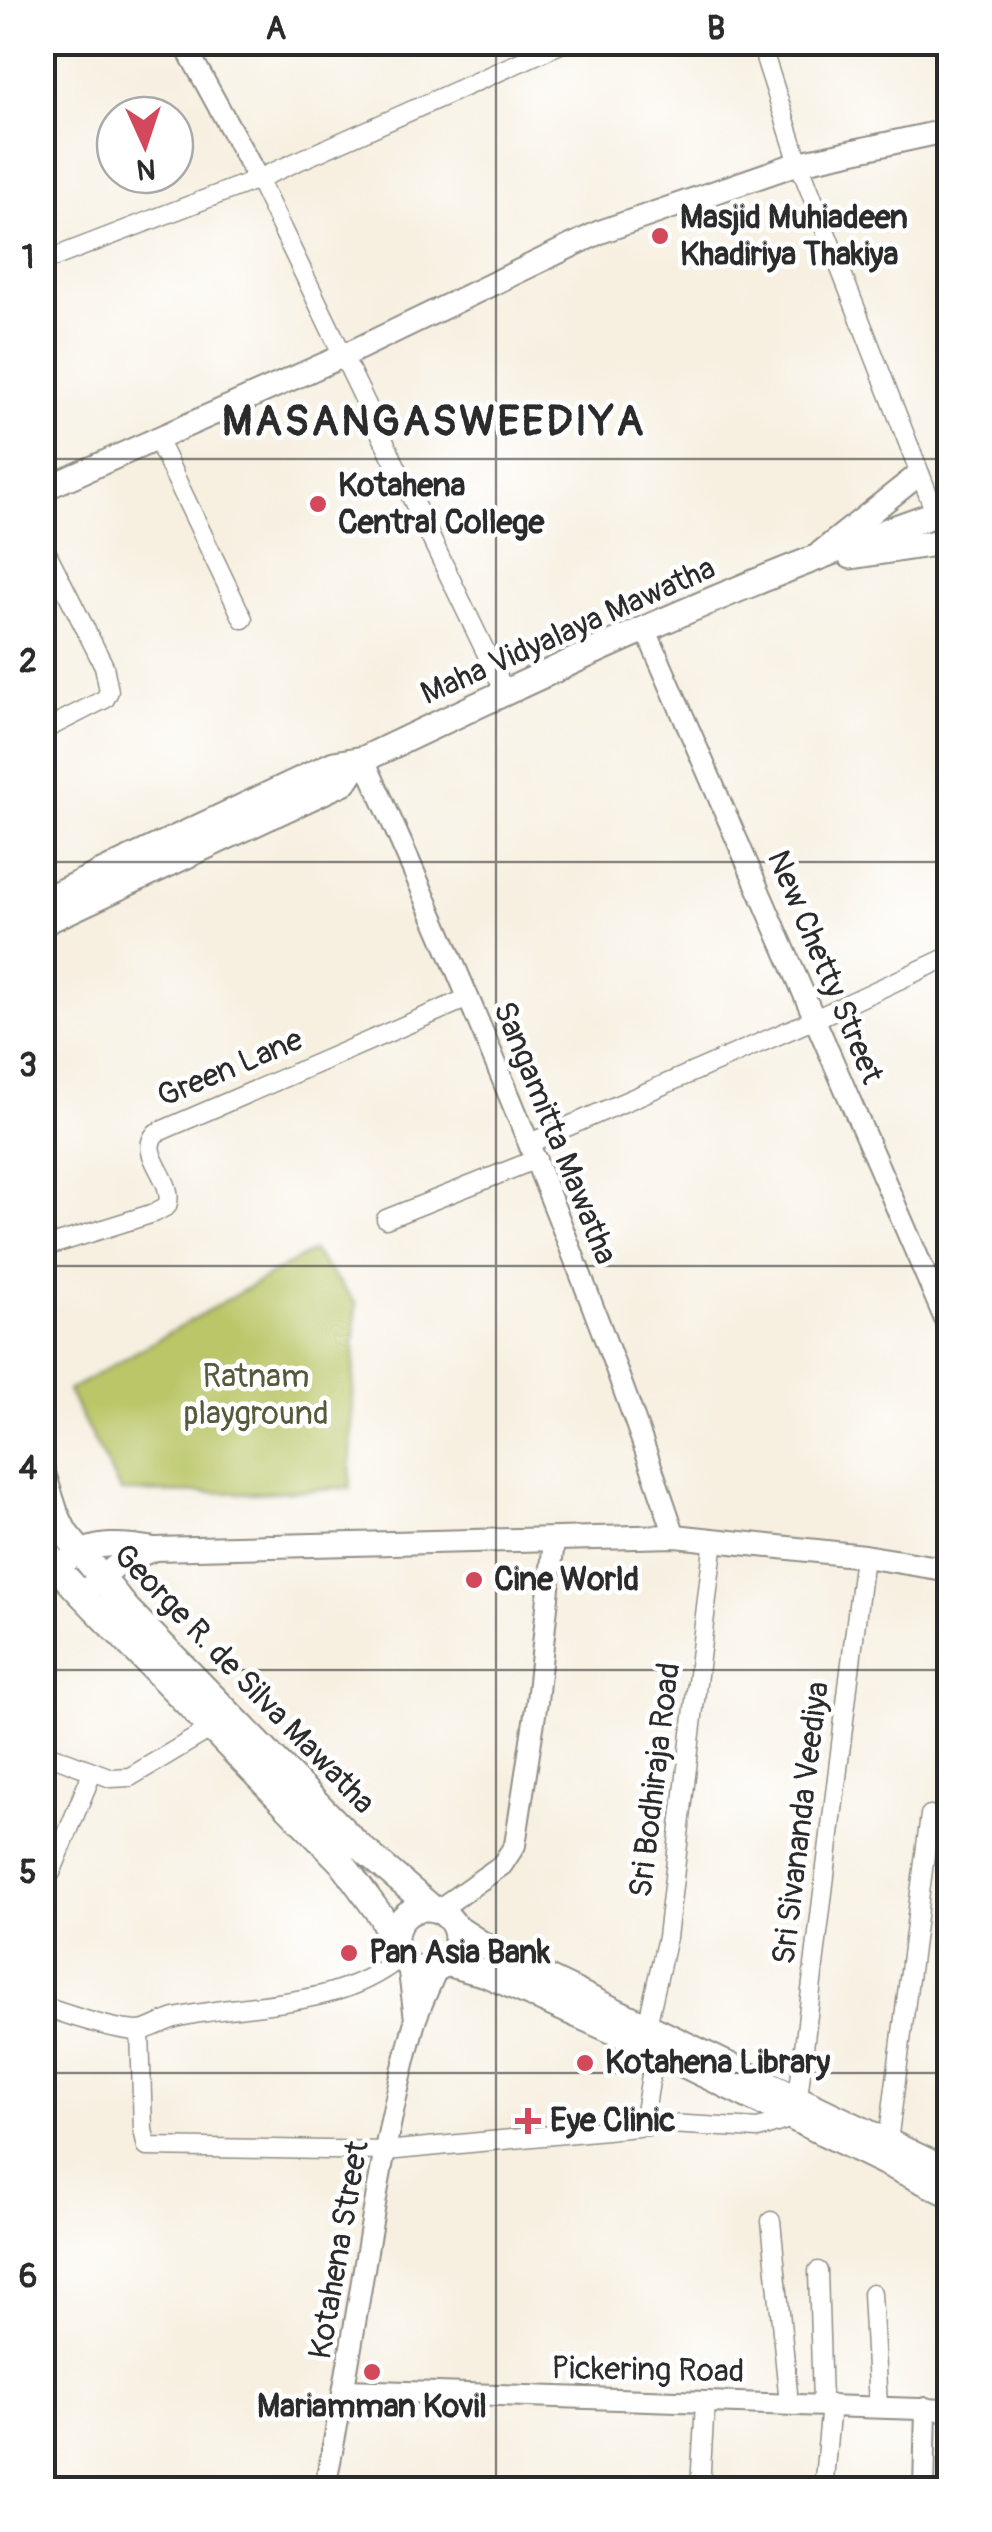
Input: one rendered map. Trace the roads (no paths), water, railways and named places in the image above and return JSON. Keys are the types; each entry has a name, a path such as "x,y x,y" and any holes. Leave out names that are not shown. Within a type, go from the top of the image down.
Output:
{"main road":[{"path":"42,490 345,355 600,232 799,163 950,130"},
{"path":"807,564 918,476"},
{"path":"939,511 928,526 943,545"},
{"name":"Maha Vidyalaya Mawatha","path":"42,901 334,764 361,760 645,628 939,511"},
{"name":"Maha Vidyalaya Mawatha","path":"807,564 943,545"},
{"name":"Maha Vidyalaya Mawatha","path":"42,923 345,781 361,760"},
{"name":"George R. de Silva Mawatha","path":"42,1472 54,1512 79,1552 90,1586 210,1730 342,1863 381,1916 402,1956"},
{"path":"57,1568 79,1552 100,1546 156,1549 675,1536 864,1556 950,1570"},
{"name":"George R. de Silva Mawatha","path":"42,1545 57,1568 90,1586 356,1844 442,1915 497,1954 651,2038 794,2106 950,2194"},
{"path":"90,1586 118,1565 156,1549"},
{"path":"412,1911 442,1915 456,1947 441,1965 417,1968 402,1956 395,1937 403,1918 412,1911"},
{"name":"George R. de Silva Mawatha","path":"441,1965 486,1974 651,2038"},
{"name":"George R. de Silva Mawatha","path":"794,2106 888,2142 950,2172"}],"street":[{"path":"183,42 258,179 505,692"},
{"path":"42,262 258,179 564,42"},
{"path":"760,42 799,163 918,476 939,511"},
{"path":"158,438 244,619"},
{"path":"42,544 104,666 109,692 105,700 42,731"},
{"name":"New Chetty Street","path":"645,628 950,1331"},
{"name":"Sangamitta Mawatha","path":"361,760 534,1151 675,1536"},
{"path":"386,1219 950,956"},
{"name":"Green Lane","path":"42,1248 167,1206 170,1194 149,1144 156,1133 468,998"},
{"name":"Sri Bodhiraja Road","path":"643,2125 714,1539"},
{"path":"442,1915 502,1865 515,1845 538,1701 554,1540"},
{"name":"Sri Sivananda Veediya","path":"794,2106 864,1556"},
{"path":"42,1752 92,1773 130,1777 210,1730"},
{"path":"53,1874 92,1773"},
{"path":"888,2142 930,1815"},
{"path":"42,2006 140,2031 174,2018 302,2000 385,1970 402,1956"},
{"name":"Kotahena Street","path":"402,1956 415,2021"},
{"name":"Kotahena Street","path":"324,2490 346,2390 386,2152 415,2021 441,1965"},
{"path":"140,2031 143,2130 148,2147 386,2152 643,2125 758,2129 775,2126 794,2106"},
{"path":"770,2221 789,2402"},
{"path":"818,2271 826,2404 824,2490"},
{"path":"872,2293 878,2406"},
{"name":"Pickering Road","path":"346,2390 950,2410"},
{"path":"700,2486 705,2404"},
{"path":"924,2490 926,2408"}],"place":[{"name":"Masjid Muhiadeen Khadiriya Thakiya","path":"660,236"},
{"name":"Kotahena Central College","path":"318,504"},
{"name":"Cine World","path":"474,1580"},
{"name":"Pan Asia Bank","path":"349,1953"},
{"name":"Kotahena Library","path":"585,2063"},
{"name":"Eye Clinic","path":"528,2121"},
{"name":"Mariamman Kovil","path":"372,2372"}],"district":[{"name":"MASANGASWEEDIYA","path":"434,422"}],"park label":[{"name":"Ratnam playground","path":"256,1396"}]}
